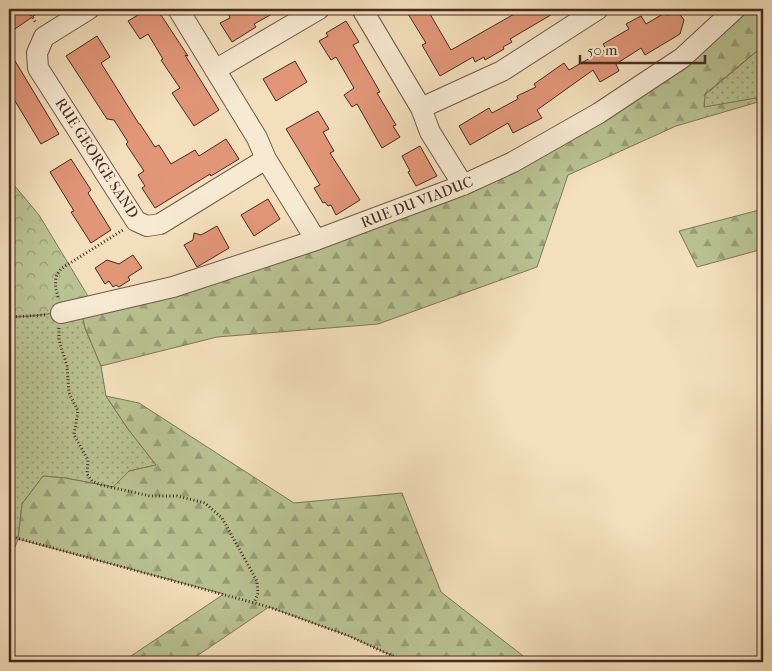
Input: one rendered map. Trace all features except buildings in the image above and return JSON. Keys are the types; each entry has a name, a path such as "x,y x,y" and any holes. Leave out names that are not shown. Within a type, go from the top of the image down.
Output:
{"street":[{"name":"RUE GEORGE SAND","path":"89,9 44,37 37,53 38,68 136,221 147,226 160,224 266,159"},
{"path":"215,70 319,9"},
{"path":"362,9 422,108 430,132 463,185"},
{"path":"422,108 502,71 598,9"},
{"name":"RUE DU VIADUC","path":"60,313 172,287 316,240 463,185 513,162 599,113 682,58 735,9"},
{"path":"185,11 215,70 257,138 266,159 316,240"}],"path":[{"path":"136,221 62,268 57,274 55,283 60,313 59,340 67,366 70,393 78,412 74,435 88,460 87,474 92,481 101,485 150,496 177,496 205,503 222,518 257,581 258,594 254,603"},
{"path":"9,317 60,313"},
{"path":"9,536 254,603 349,636 406,662"}],"green space":[{"path":"734,10 763,12 763,46 705,94 704,107 756,98 758,102 676,126 568,175 537,267 378,324 217,337 101,366 85,328 81,309 395,211 599,113"},
{"path":"763,46 763,101 758,102 756,98 704,108 705,95"},
{"path":"9,179 39,215 94,306 30,316 9,317"},
{"path":"763,209 763,249 697,267 679,231"},
{"path":"81,309 85,328 101,366 106,396 128,429 156,465 129,471 113,487 43,476 22,504 18,539 15,547 9,547 9,317 34,316"},
{"path":"106,396 139,403 294,503 402,493 441,592 527,659 545,662 406,662 349,636 269,607 188,662 122,662 224,594 18,539 22,504 43,476 113,487 129,471 156,465 128,429"}]}
